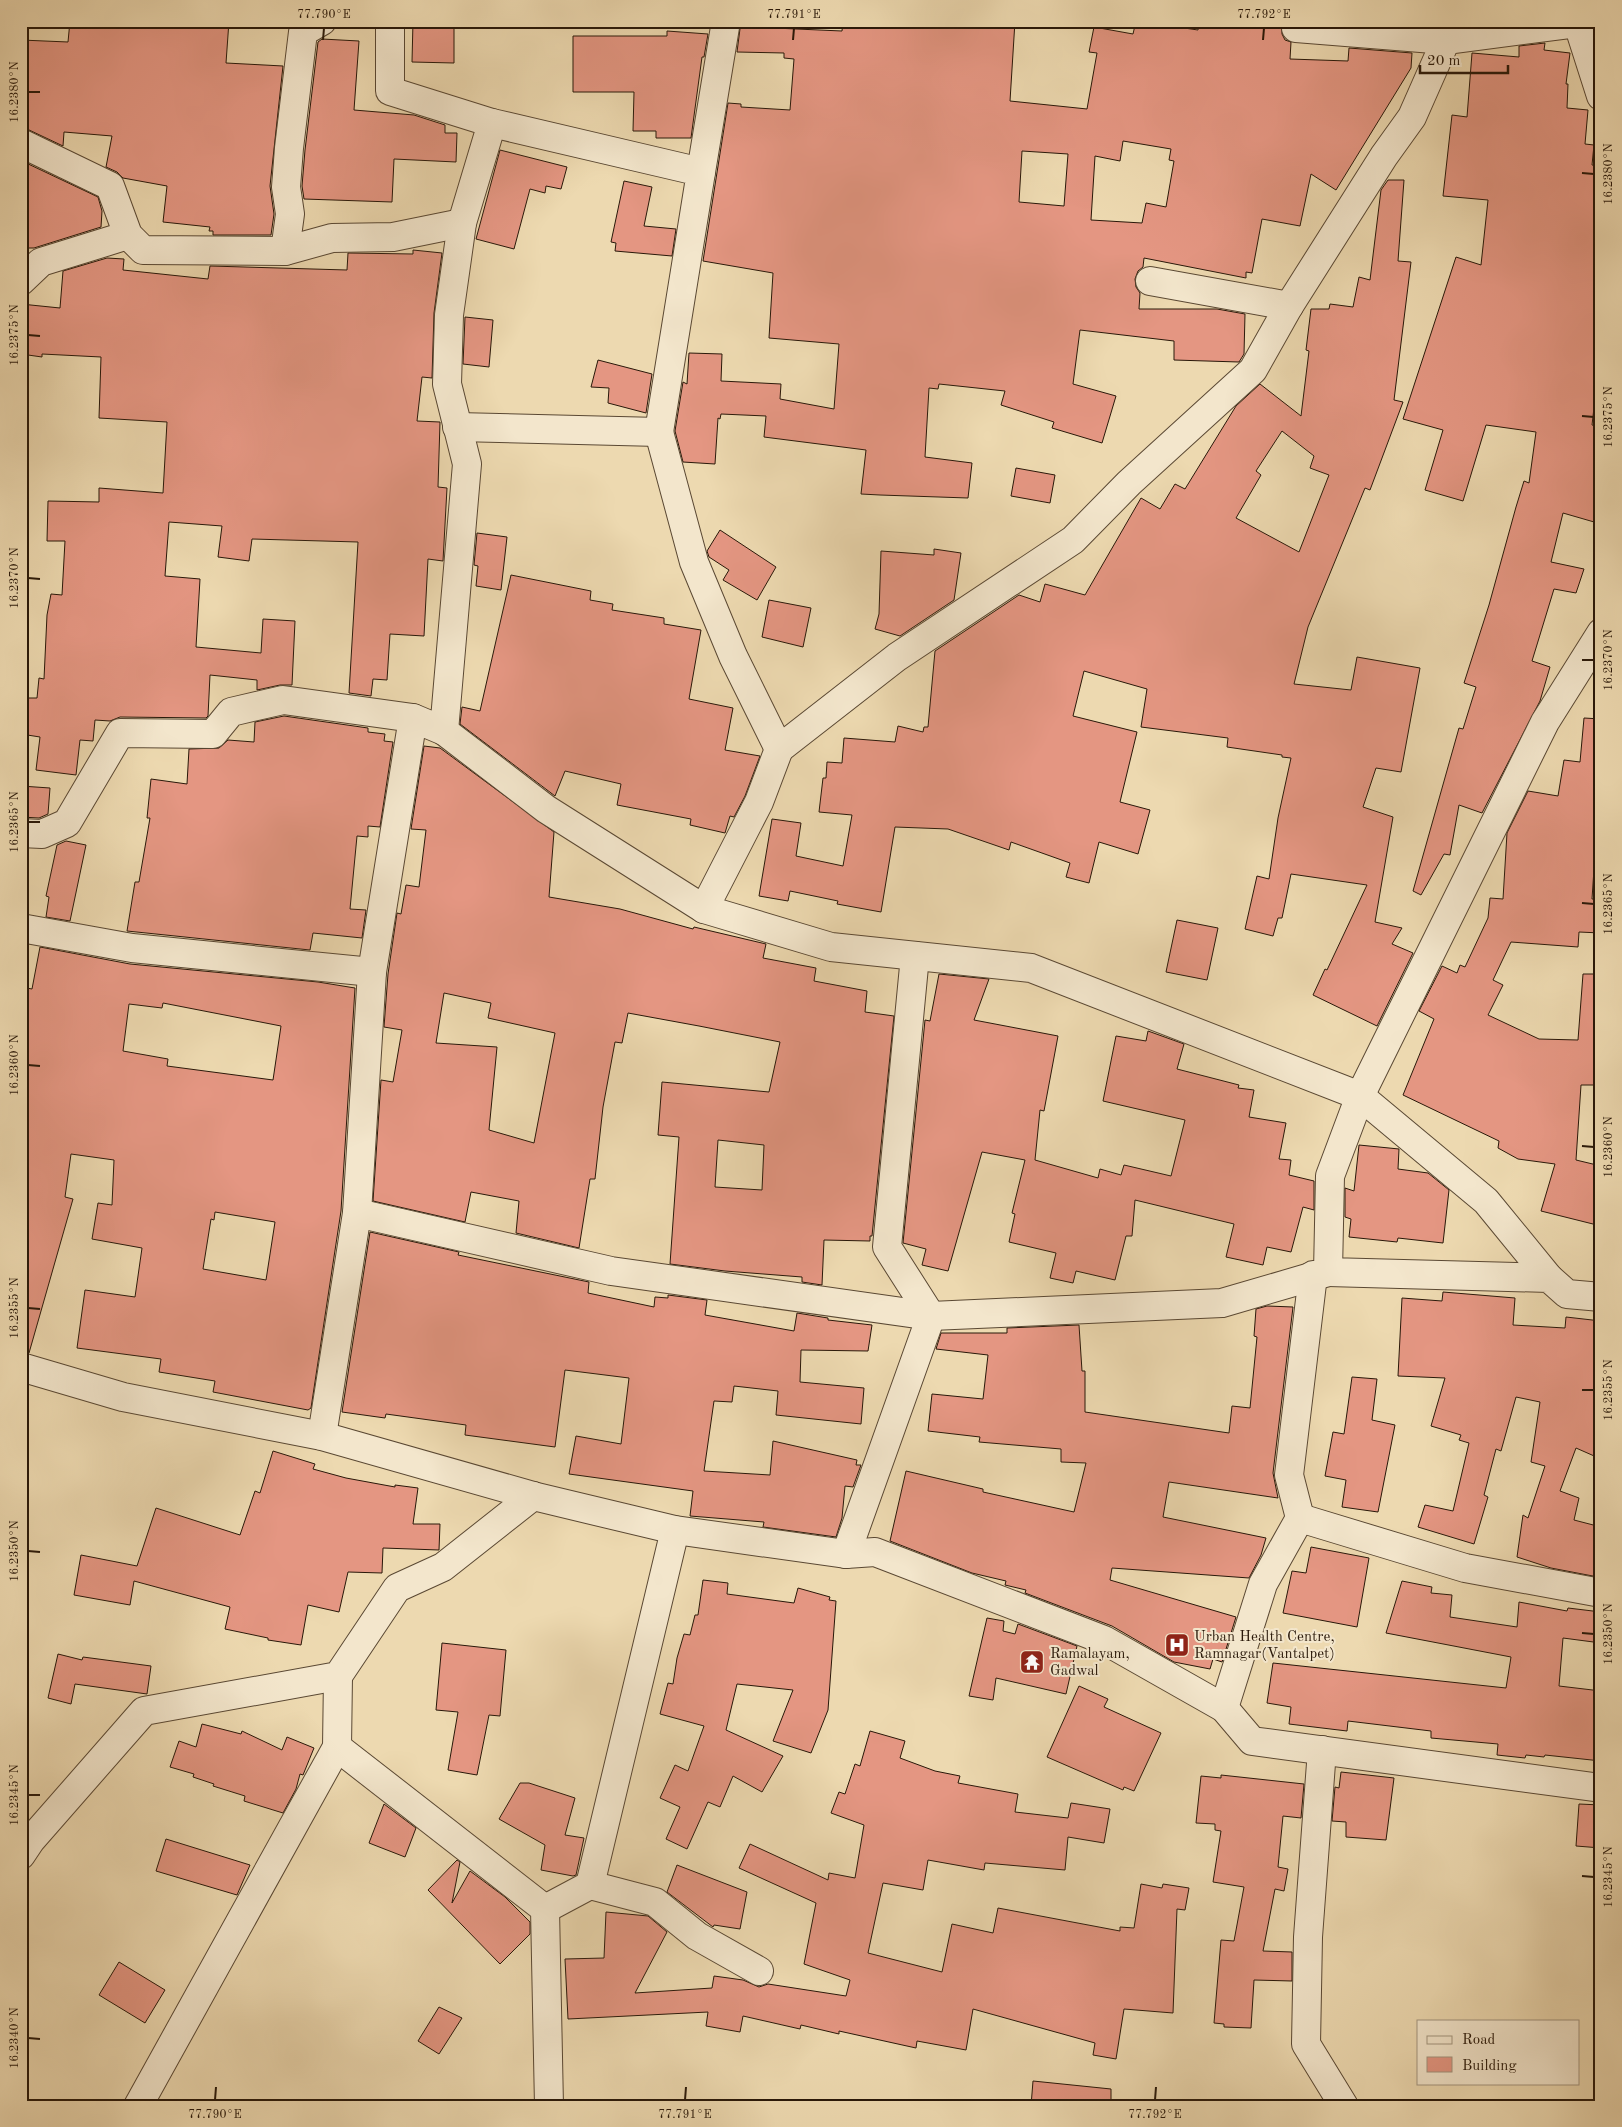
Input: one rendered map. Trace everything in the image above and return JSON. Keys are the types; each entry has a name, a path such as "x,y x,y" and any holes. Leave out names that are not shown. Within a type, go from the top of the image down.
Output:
{"street":[{"path":"284,251 290,214 286,187 289,148 303,32 322,21"},
{"path":"390,21 390,91 492,123 701,172"},
{"path":"726,21 659,432 694,562 733,656 779,749"},
{"path":"1296,28 1446,40 1577,22 1601,96"},
{"path":"704,909 759,802 779,749 897,657 1073,540 1129,483 1253,370 1288,306 1384,156 1412,117 1446,40"},
{"path":"444,732 466,464 447,384 450,315 462,222 492,123"},
{"path":"21,143 110,186 128,235 143,250 284,251 332,238 393,237 462,222"},
{"path":"21,281 41,262 128,235"},
{"path":"1150,281 1288,306"},
{"path":"457,427 659,432"},
{"path":"1224,1708 1263,1584 1300,1518 1289,1476 1320,1273 1330,1176 1360,1096 1546,722 1601,634"},
{"path":"21,833 42,834 68,823 120,734 213,734 231,712 283,700 413,718 444,732 546,809 704,909 831,947 1030,968 1360,1096 1486,1201 1549,1278 1567,1294 1601,1297"},
{"path":"322,1436 357,1212 372,972 413,718"},
{"path":"21,928 132,948 372,972"},
{"path":"915,956 887,1247 932,1316"},
{"path":"357,1212 611,1271 932,1316 1222,1303 1320,1273 1549,1278"},
{"path":"846,1554 932,1316"},
{"path":"21,1367 123,1397 322,1436 533,1496 675,1530 846,1554 875,1552 1104,1640 1224,1708 1252,1741 1601,1788"},
{"path":"138,2106 337,1747 338,1676 397,1588 443,1567 533,1496"},
{"path":"1300,1518 1465,1568 1601,1592"},
{"path":"590,1885 675,1530"},
{"path":"21,1855 31,1840 144,1711 338,1676"},
{"path":"337,1747 546,1909"},
{"path":"1322,1750 1308,1937 1306,2044 1344,2106"},
{"path":"546,1909 590,1885 655,1902 697,1936 759,1971"},
{"path":"546,1909 549,2106"}],"building":[{"path":"70,21 229,21 226,63 283,66 270,186 274,214 271,235 213,235 213,231 209,231 210,227 163,222 167,186 123,178 117,172 106,167 112,136 64,132 63,146 27,129 28,112 21,112 21,40 68,42"},
{"path":"413,21 454,21 454,63 412,62"},
{"path":"741,21 774,21 774,28 842,31 843,21 1015,21 1010,101 1087,109 1097,53 1089,52 1094,27 1133,34 1136,21 1198,30 1199,21 1282,21 1282,34 1285,40 1291,42 1290,59 1348,61 1349,48 1412,53 1411,68 1336,190 1311,174 1300,226 1262,219 1252,273 1246,272 1246,278 1144,258 1143,267 1138,271 1135,279 1136,287 1140,293 1139,309 1217,309 1245,314 1244,354 1239,362 1174,360 1174,341 1080,330 1073,384 1116,396 1102,443 1052,428 1054,422 1001,405 1005,391 939,384 938,389 929,388 925,457 972,463 968,498 861,494 866,450 764,437 766,416 721,414 720,419 718,418 715,464 683,462 675,431 683,382 687,384 689,353 722,354 721,381 781,384 780,399 834,409 839,344 769,338 773,273 703,261 728,103 741,104 741,107 790,110 794,59 784,58 784,53 737,52","holes":["1123,141 1171,149 1169,160 1174,161 1166,207 1146,203 1142,223 1091,220 1095,156 1120,161","1022,151 1068,154 1064,206 1019,202"]},
{"path":"667,31 708,34 704,57 702,57 691,138 656,138 656,131 633,131 634,92 573,92 573,36 667,36"},
{"path":"322,39 359,41 354,110 414,115 445,125 445,133 457,133 456,162 394,159 392,202 304,199 302,186 305,150 318,42"},
{"path":"1545,43 1544,50 1570,53 1566,84 1568,84 1567,108 1588,110 1585,144 1594,145 1592,165 1601,166 1601,347 1592,425 1601,427 1601,524 1563,513 1551,562 1584,569 1576,593 1554,589 1532,661 1550,667 1540,701 1482,813 1459,805 1450,855 1444,854 1421,895 1413,891 1459,728 1463,729 1476,687 1464,683 1489,605 1524,481 1529,483 1536,432 1486,425 1463,501 1425,490 1443,430 1403,419 1456,257 1481,265 1488,200 1443,196 1452,115 1467,117 1472,53 1519,57 1519,46"},
{"path":"500,150 567,167 561,189 546,186 545,193 530,189 514,249 476,239"},
{"path":"24,162 98,197 102,211 101,227 34,248 21,248 21,174"},
{"path":"1388,180 1404,180 1398,261 1411,262 1394,400 1403,402 1370,490 1365,488 1308,627 1294,684 1351,690 1357,657 1420,668 1401,772 1376,768 1363,807 1393,817 1375,922 1402,928 1392,944 1413,953 1377,1026 1313,995 1325,969 1327,970 1367,885 1291,874 1282,918 1278,918 1273,936 1245,929 1257,876 1269,879 1278,818 1291,758 1227,747 1228,738 1141,727 1147,689 1084,671 1073,716 1137,732 1120,802 1150,810 1138,854 1099,842 1089,883 1066,877 1070,863 1011,842 1009,850 948,829 895,827 881,912 837,904 838,901 790,891 788,901 759,896 772,819 801,823 796,856 843,866 852,815 819,812 823,778 826,778 827,762 842,763 844,738 895,742 898,726 923,732 924,727 928,727 935,651 1019,595 1040,602 1045,584 1085,595 1141,498 1160,509 1175,484 1185,489 1236,406 1260,384 1301,416 1309,351 1306,350 1311,309 1329,309 1330,304 1353,307 1359,277 1370,280 1381,190","holes":["1282,431 1314,456 1310,468 1329,475 1299,552 1236,518 1261,475 1256,471"]},
{"path":"624,181 652,187 644,226 676,229 672,256 615,251 616,243 611,242"},
{"path":"413,250 442,253 434,313 432,378 422,377 417,421 440,422 438,487 447,488 443,561 428,559 424,636 390,634 387,680 373,679 371,696 349,693 358,542 252,539 249,561 218,557 222,526 169,522 165,576 200,579 196,647 261,653 263,619 295,621 292,685 280,685 257,690 257,680 210,675 208,716 206,718 120,717 110,721 95,720 93,741 80,740 76,775 36,770 40,737 21,734 21,698 37,698 39,678 44,679 47,615 51,594 62,595 65,541 47,541 48,501 99,502 99,488 163,493 167,422 99,418 101,357 42,354 42,357 21,354 21,304 60,308 63,271 107,258 124,259 123,270 208,279 210,266 347,270 348,253 413,254"},
{"path":"465,317 493,320 489,367 463,364"},
{"path":"598,360 652,374 646,413 608,403 609,388 591,387"},
{"path":"1016,468 1055,475 1050,503 1011,496"},
{"path":"720,530 776,567 757,600 723,580 729,570 709,557 707,551"},
{"path":"477,533 507,537 501,590 476,586 478,566 474,565"},
{"path":"934,549 961,553 954,600 900,636 875,629 879,614 881,551 934,555"},
{"path":"511,575 591,591 590,600 613,604 612,610 664,618 664,624 701,630 689,699 733,708 725,750 760,756 745,796 734,817 730,816 725,833 690,825 691,819 617,805 621,784 565,771 555,796 460,724 462,707 480,711"},
{"path":"769,600 811,608 803,647 762,637"},
{"path":"284,716 368,728 368,732 385,734 384,741 393,742 380,827 368,826 368,837 357,836 350,909 366,910 362,938 313,933 310,950 127,931 135,882 139,882 150,818 147,818 151,779 187,784 189,749 219,748 228,740 254,742 255,722"},
{"path":"1584,718 1601,719 1601,825 1597,824 1592,899 1601,899 1601,933 1579,932 1578,947 1511,942 1493,980 1503,985 1488,1015 1539,1039 1578,1040 1583,974 1601,974 1601,1085 1581,1085 1576,1160 1601,1166 1601,1226 1541,1211 1555,1164 1518,1159 1498,1148 1499,1141 1403,1095 1434,1019 1419,1011 1442,966 1457,973 1460,965 1465,967 1488,918 1490,898 1503,899 1507,833 1528,791 1558,796 1564,760 1580,762"},
{"path":"424,746 440,748 554,832 549,897 620,909 693,929 694,927 766,944 763,958 816,968 814,981 867,991 865,1012 894,1016 870,1241 824,1240 822,1285 802,1282 802,1277 725,1271 670,1264 679,1137 658,1135 662,1082 769,1092 780,1042 628,1013 622,1043 615,1042 603,1107 595,1179 590,1179 579,1248 516,1233 519,1201 471,1192 465,1222 373,1201 381,1080 393,1082 402,1030 384,1027 388,974 397,913 401,914 406,885 419,887 426,830 411,829","holes":["444,993 491,1003 488,1018 555,1033 534,1143 489,1130 497,1047 436,1043","718,1140 764,1145 762,1190 715,1187"]},
{"path":"21,786 50,788 48,814 39,818 21,817"},
{"path":"66,841 86,845 70,921 46,917 49,897 46,896 57,845"},
{"path":"1177,920 1218,928 1207,980 1166,972"},
{"path":"40,947 130,964 318,982 355,988 341,1211 311,1408 308,1410 213,1392 215,1381 159,1372 161,1359 77,1348 85,1290 135,1297 142,1248 92,1239 98,1203 112,1205 114,1160 71,1154 65,1197 73,1199 29,1353 21,1352 21,987 32,989","holes":["163,1003 281,1026 273,1080 167,1066 168,1059 123,1051 129,1004 162,1008","215,1212 275,1222 266,1280 203,1269 211,1219 214,1220"]},
{"path":"939,974 989,979 974,1020 1058,1036 1044,1111 1040,1110 1035,1160 1098,1178 1100,1169 1121,1175 1124,1165 1171,1176 1185,1120 1103,1101 1116,1036 1146,1041 1148,1031 1184,1044 1177,1069 1239,1085 1238,1088 1254,1090 1249,1117 1286,1123 1279,1159 1291,1160 1289,1175 1314,1181 1314,1210 1303,1207 1291,1252 1267,1247 1263,1265 1226,1257 1234,1224 1135,1200 1132,1236 1126,1236 1115,1280 1076,1271 1073,1283 1050,1278 1056,1253 1009,1242 1015,1214 1012,1213 1025,1160 982,1152 948,1271 922,1265 926,1249 903,1243 925,1020 930,1021"},
{"path":"1359,1145 1399,1149 1398,1169 1428,1173 1449,1190 1443,1243 1398,1238 1397,1242 1349,1237 1351,1219 1345,1217 1345,1188 1354,1191"},
{"path":"370,1232 459,1252 458,1255 589,1282 588,1293 654,1307 655,1297 668,1298 668,1295 707,1300 705,1315 794,1331 797,1313 828,1318 828,1320 872,1325 868,1351 801,1350 800,1382 864,1388 861,1424 776,1415 778,1391 734,1386 732,1402 714,1401 704,1471 770,1475 773,1441 857,1460 856,1465 861,1465 853,1487 845,1486 842,1518 836,1537 763,1527 764,1522 690,1516 693,1491 569,1474 576,1436 621,1444 629,1378 565,1370 555,1447 465,1435 466,1425 386,1414 385,1418 342,1412"},
{"path":"1443,1292 1515,1298 1513,1325 1565,1328 1566,1317 1601,1321 1601,1459 1576,1448 1560,1491 1579,1498 1574,1520 1601,1527 1601,1567 1598,1577 1551,1568 1517,1557 1523,1515 1528,1518 1545,1466 1531,1462 1540,1402 1516,1397 1501,1451 1496,1449 1484,1495 1488,1497 1474,1544 1418,1527 1425,1505 1453,1511 1469,1443 1459,1440 1461,1435 1431,1426 1445,1378 1398,1376 1402,1298 1442,1301"},
{"path":"1267,1306 1293,1307 1273,1473 1278,1498 1169,1482 1163,1517 1266,1538 1261,1555 1249,1578 1112,1568 1110,1580 1236,1617 1222,1662 1213,1659 1210,1669 1174,1662 1112,1626 1025,1593 1026,1590 1005,1585 1006,1581 972,1573 890,1541 906,1471 983,1489 983,1492 1074,1512 1086,1463 1061,1462 1061,1449 979,1442 980,1437 928,1431 932,1394 983,1399 988,1355 936,1349 941,1333 1007,1333 1007,1328 1079,1325 1082,1371 1085,1371 1085,1412 1229,1433 1232,1406 1250,1408 1257,1337 1254,1336 1256,1309"},
{"path":"1352,1377 1377,1379 1372,1420 1395,1425 1378,1512 1342,1507 1346,1480 1325,1476 1333,1432 1344,1434"},
{"path":"273,1451 315,1464 313,1469 346,1478 395,1487 395,1485 418,1488 413,1524 440,1524 439,1550 383,1548 382,1573 348,1572 339,1612 308,1605 301,1645 268,1640 268,1638 225,1629 230,1607 134,1581 130,1605 74,1595 81,1555 137,1566 156,1508 240,1535 255,1491 260,1493"},
{"path":"1311,1547 1369,1558 1357,1627 1283,1613 1292,1571 1306,1573"},
{"path":"703,1580 728,1583 727,1594 794,1603 798,1588 830,1597 829,1600 836,1601 828,1710 811,1753 773,1741 793,1690 737,1684 726,1730 783,1756 762,1792 733,1776 720,1807 708,1802 687,1849 666,1839 680,1807 660,1798 675,1765 688,1771 704,1726 660,1714 668,1683 673,1684 677,1658 684,1634 690,1635 695,1615 698,1615"},
{"path":"1402,1581 1432,1587 1431,1593 1452,1595 1450,1617 1517,1627 1519,1602 1567,1611 1568,1608 1601,1612 1601,1643 1563,1638 1559,1686 1601,1691 1601,1761 1545,1755 1544,1757 1526,1755 1525,1758 1497,1755 1498,1744 1431,1738 1431,1731 1348,1721 1347,1731 1289,1724 1291,1707 1267,1703 1273,1663 1506,1688 1511,1657 1386,1633"},
{"path":"987,1618 1004,1621 1003,1631 1015,1634 1018,1624 1077,1646 1066,1694 996,1678 993,1700 969,1696"},
{"path":"442,1643 506,1650 500,1716 489,1715 477,1775 448,1770 458,1712 436,1710"},
{"path":"58,1654 82,1660 83,1657 151,1666 147,1694 75,1684 71,1704 48,1698"},
{"path":"1079,1686 1108,1699 1104,1707 1161,1733 1134,1791 1124,1787 1123,1790 1047,1757"},
{"path":"202,1724 241,1734 242,1731 282,1750 287,1737 314,1748 303,1775 300,1774 296,1789 283,1813 244,1801 245,1796 213,1786 214,1784 193,1777 194,1774 170,1767 179,1741 196,1747"},
{"path":"870,1731 905,1741 900,1758 935,1771 960,1776 958,1783 1018,1794 1015,1812 1068,1818 1071,1803 1110,1809 1104,1843 1068,1837 1065,1870 985,1863 984,1870 928,1860 923,1890 883,1883 868,1953 942,1972 952,1924 993,1933 998,1908 1120,1931 1120,1927 1134,1928 1141,1884 1162,1888 1163,1884 1189,1888 1185,1910 1177,1909 1173,2013 1124,2009 1116,2059 1093,2055 1095,2043 973,2009 966,2050 917,2041 916,2048 839,2031 839,2034 801,2025 800,2029 743,2016 740,2032 706,2026 708,2012 568,2019 565,1959 604,1958 606,1912 648,1916 667,1932 635,1993 712,1988 714,1976 743,1980 759,1987 768,1984 846,1996 850,1980 804,1964 816,1903 739,1868 750,1844 828,1880 829,1873 855,1878 864,1825 831,1813 839,1792 845,1794 855,1764 860,1766"},
{"path":"1341,1772 1394,1778 1386,1840 1346,1837 1346,1822 1332,1821 1335,1787 1339,1788"},
{"path":"1221,1775 1304,1784 1301,1818 1283,1816 1278,1867 1288,1869 1284,1891 1275,1889 1263,1951 1292,1952 1292,1981 1254,1980 1251,2028 1224,2027 1224,2024 1214,2023 1221,1940 1234,1941 1244,1887 1213,1882 1221,1831 1215,1830 1215,1824 1196,1823 1201,1776 1221,1778"},
{"path":"520,1783 529,1783 575,1798 565,1835 584,1838 576,1875 541,1870 545,1845 499,1819"},
{"path":"384,1804 416,1828 405,1857 369,1843"},
{"path":"1579,1804 1601,1805 1601,1848 1576,1846"},
{"path":"166,1839 250,1865 237,1895 156,1871"},
{"path":"457,1860 460,1862 452,1903 470,1871 505,1897 530,1922 530,1934 500,1964 428,1890"},
{"path":"677,1865 747,1892 740,1929 714,1925 713,1927 667,1892"},
{"path":"119,1962 165,1990 145,2023 99,1995"},
{"path":"439,2007 462,2018 439,2054 418,2041"},
{"path":"1033,2081 1111,2089 1111,2106 1031,2106"}],"place":[{"name":"Urban Health Centre, Ramnagar(Vantalpet)","path":"1177,1645"},
{"name":"Ramalayam, Gadwal","path":"1032,1662"}]}
